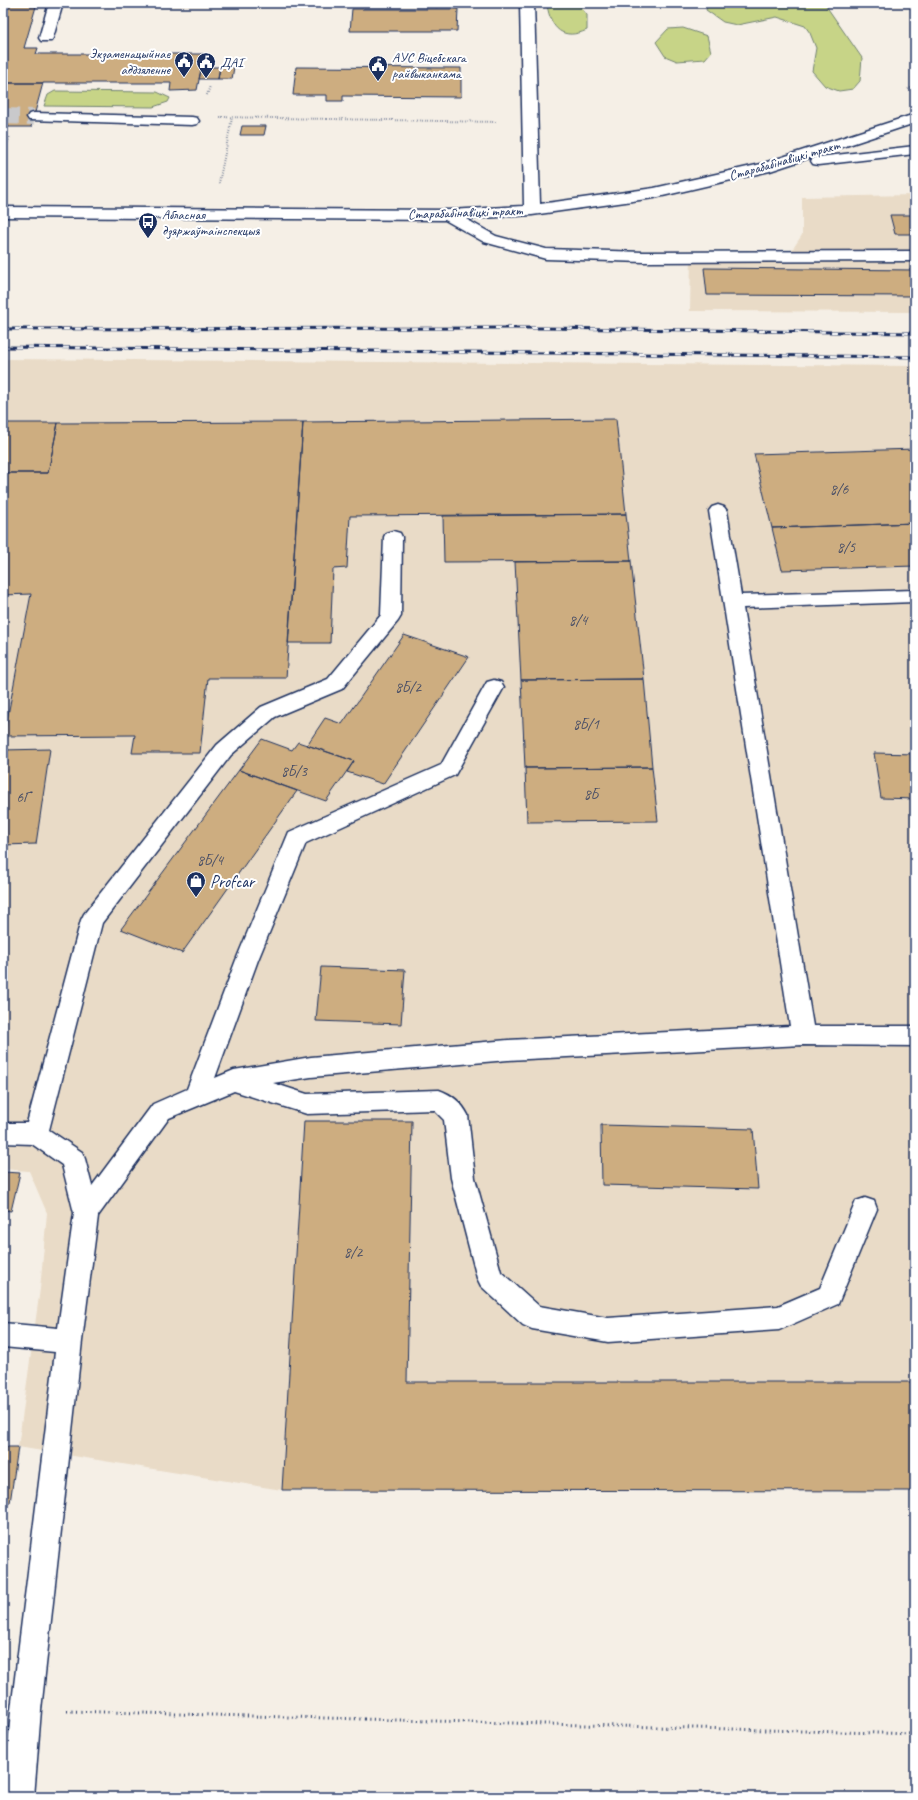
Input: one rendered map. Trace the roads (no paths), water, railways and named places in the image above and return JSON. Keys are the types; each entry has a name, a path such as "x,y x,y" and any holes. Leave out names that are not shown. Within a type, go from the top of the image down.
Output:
{"street":[{"path":"46,38 56,3"},
{"path":"527,3 532,210"},
{"path":"34,117 192,121"},
{"name":"Старабабінавіцкі тракт","path":"3,212 448,215 532,210 654,193 765,168 853,140 915,118"},
{"path":"765,168 915,150"},
{"path":"448,215 490,239 546,254 644,257 915,256"},
{"path":"718,511 803,1035"},
{"path":"36,1134 92,920 224,750 268,712 335,684 391,616 393,537"},
{"path":"732,602 915,596"},
{"path":"196,1096 247,960 297,838 448,770 494,687"},
{"path":"86,1213 161,1111 234,1080 311,1067 500,1051 803,1035 915,1036"},
{"path":"234,1080 307,1104 439,1100 456,1115 463,1178 490,1278 532,1317 608,1330 779,1318 829,1296 865,1209"},
{"path":"3,1133 36,1134 73,1159 86,1213 68,1341 26,1710 18,1797"},
{"path":"3,1335 68,1341"}],"tunnel":[{"path":"3,116 34,117"}],"railway":[{"path":"3,329 541,328 915,333"},
{"path":"3,347 915,357"}],"place":[{"name":"Экзаменацыйнае аддзяленне","path":"184,78"},
{"name":"ДАІ","path":"206,79"},
{"name":"АУС Віцебскага райвыканкама","path":"378,82"},
{"name":"Абласная дзяржаўтаінспекцыя","path":"148,239"},
{"name":"Profcar","path":"196,898"}]}
